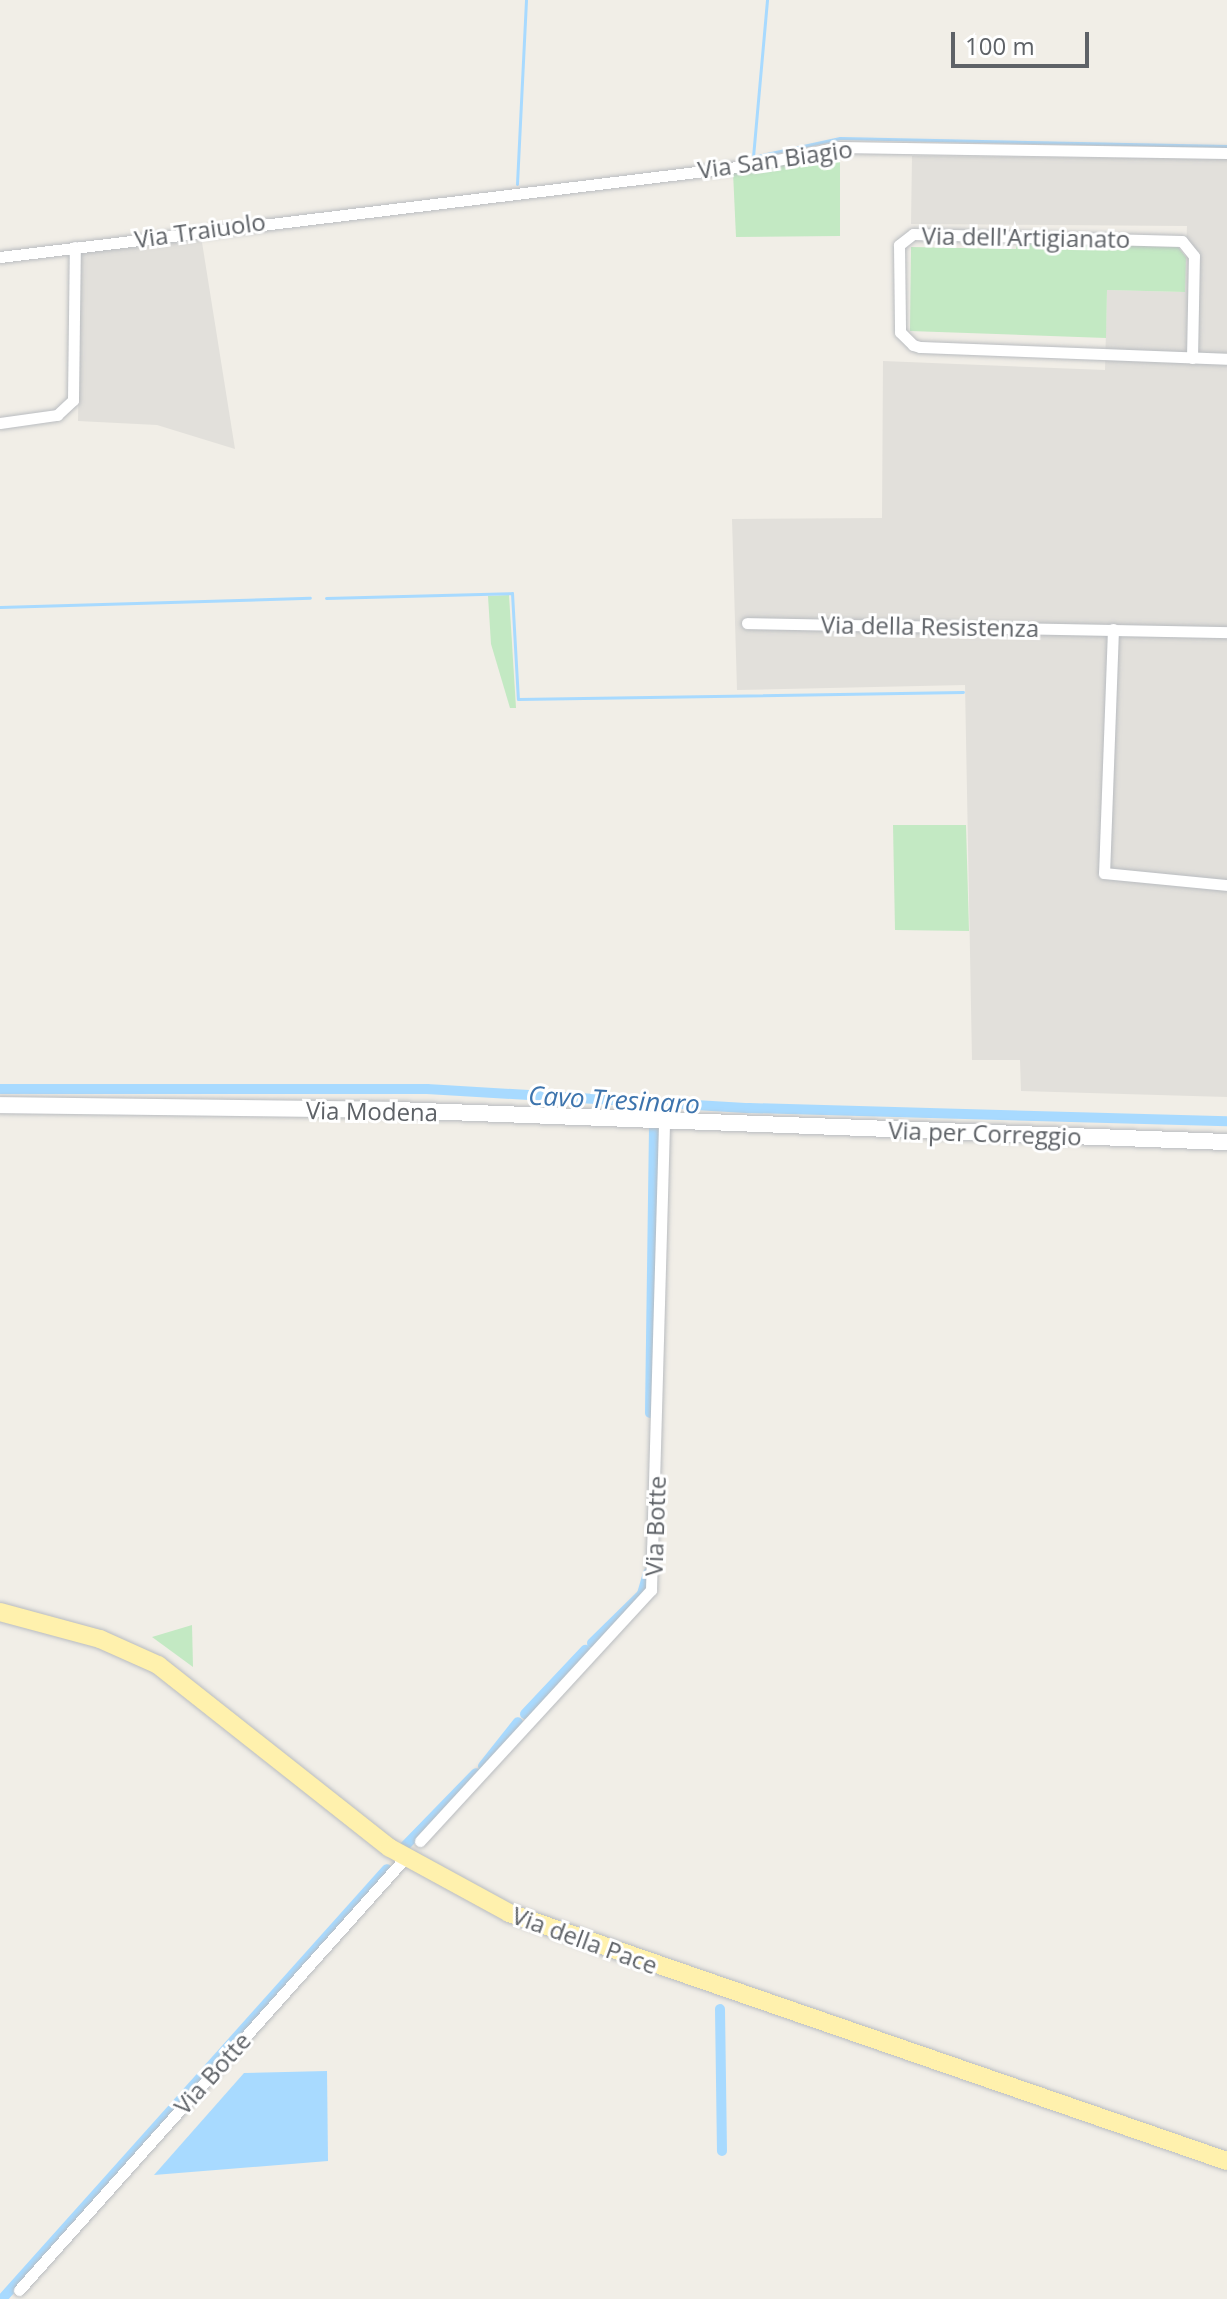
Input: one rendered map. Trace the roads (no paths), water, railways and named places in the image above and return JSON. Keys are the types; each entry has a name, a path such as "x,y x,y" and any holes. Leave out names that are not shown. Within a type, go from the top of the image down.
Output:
{"main road":[{"name":"Via della Pace","path":"0,1612 100,1639 158,1665 405,1858 540,1925 1227,2161"}],"street":[{"name":"Via San Biagio","path":"325,213 754,165 839,147 1227,153"},
{"name":"Via Traiuolo","path":"0,257 325,213"},
{"name":"Via dell'Artigianato","path":"1192,358 1194,256 1182,241 913,234 899,245 900,332 913,345 1192,358 1227,359"},
{"path":"0,423 57,415 73,400 75,247"},
{"name":"Via della Resistenza","path":"747,623 1227,632"},
{"path":"1113,629 1104,873 1227,885"},
{"name":"Via Modena","path":"0,1105 744,1124"},
{"name":"Via Botte","path":"420,1841 651,1590 664,1121"},
{"name":"Via per Correggio","path":"744,1124 1227,1142"},
{"name":"Via Botte","path":"19,2290 405,1858"}],"water":[{"path":"327,2071 328,2161 154,2175 244,2073"}],"waterway":[{"path":"517,184 526,0"},
{"path":"767,0 753,157 840,138 1227,146"},
{"path":"326,598 512,593 518,699 963,692"},
{"path":"0,607 310,598"},
{"name":"Cavo Tresinaro","path":"0,1089 427,1089 749,1108 1227,1121"},
{"path":"650,1413 654,1127"},
{"path":"592,1643 642,1594 648,1573"},
{"path":"525,1714 585,1650"},
{"path":"483,1766 518,1722"},
{"path":"404,1847 476,1773"},
{"path":"2,2299 387,1869"},
{"path":"720,2009 722,2151"}]}
